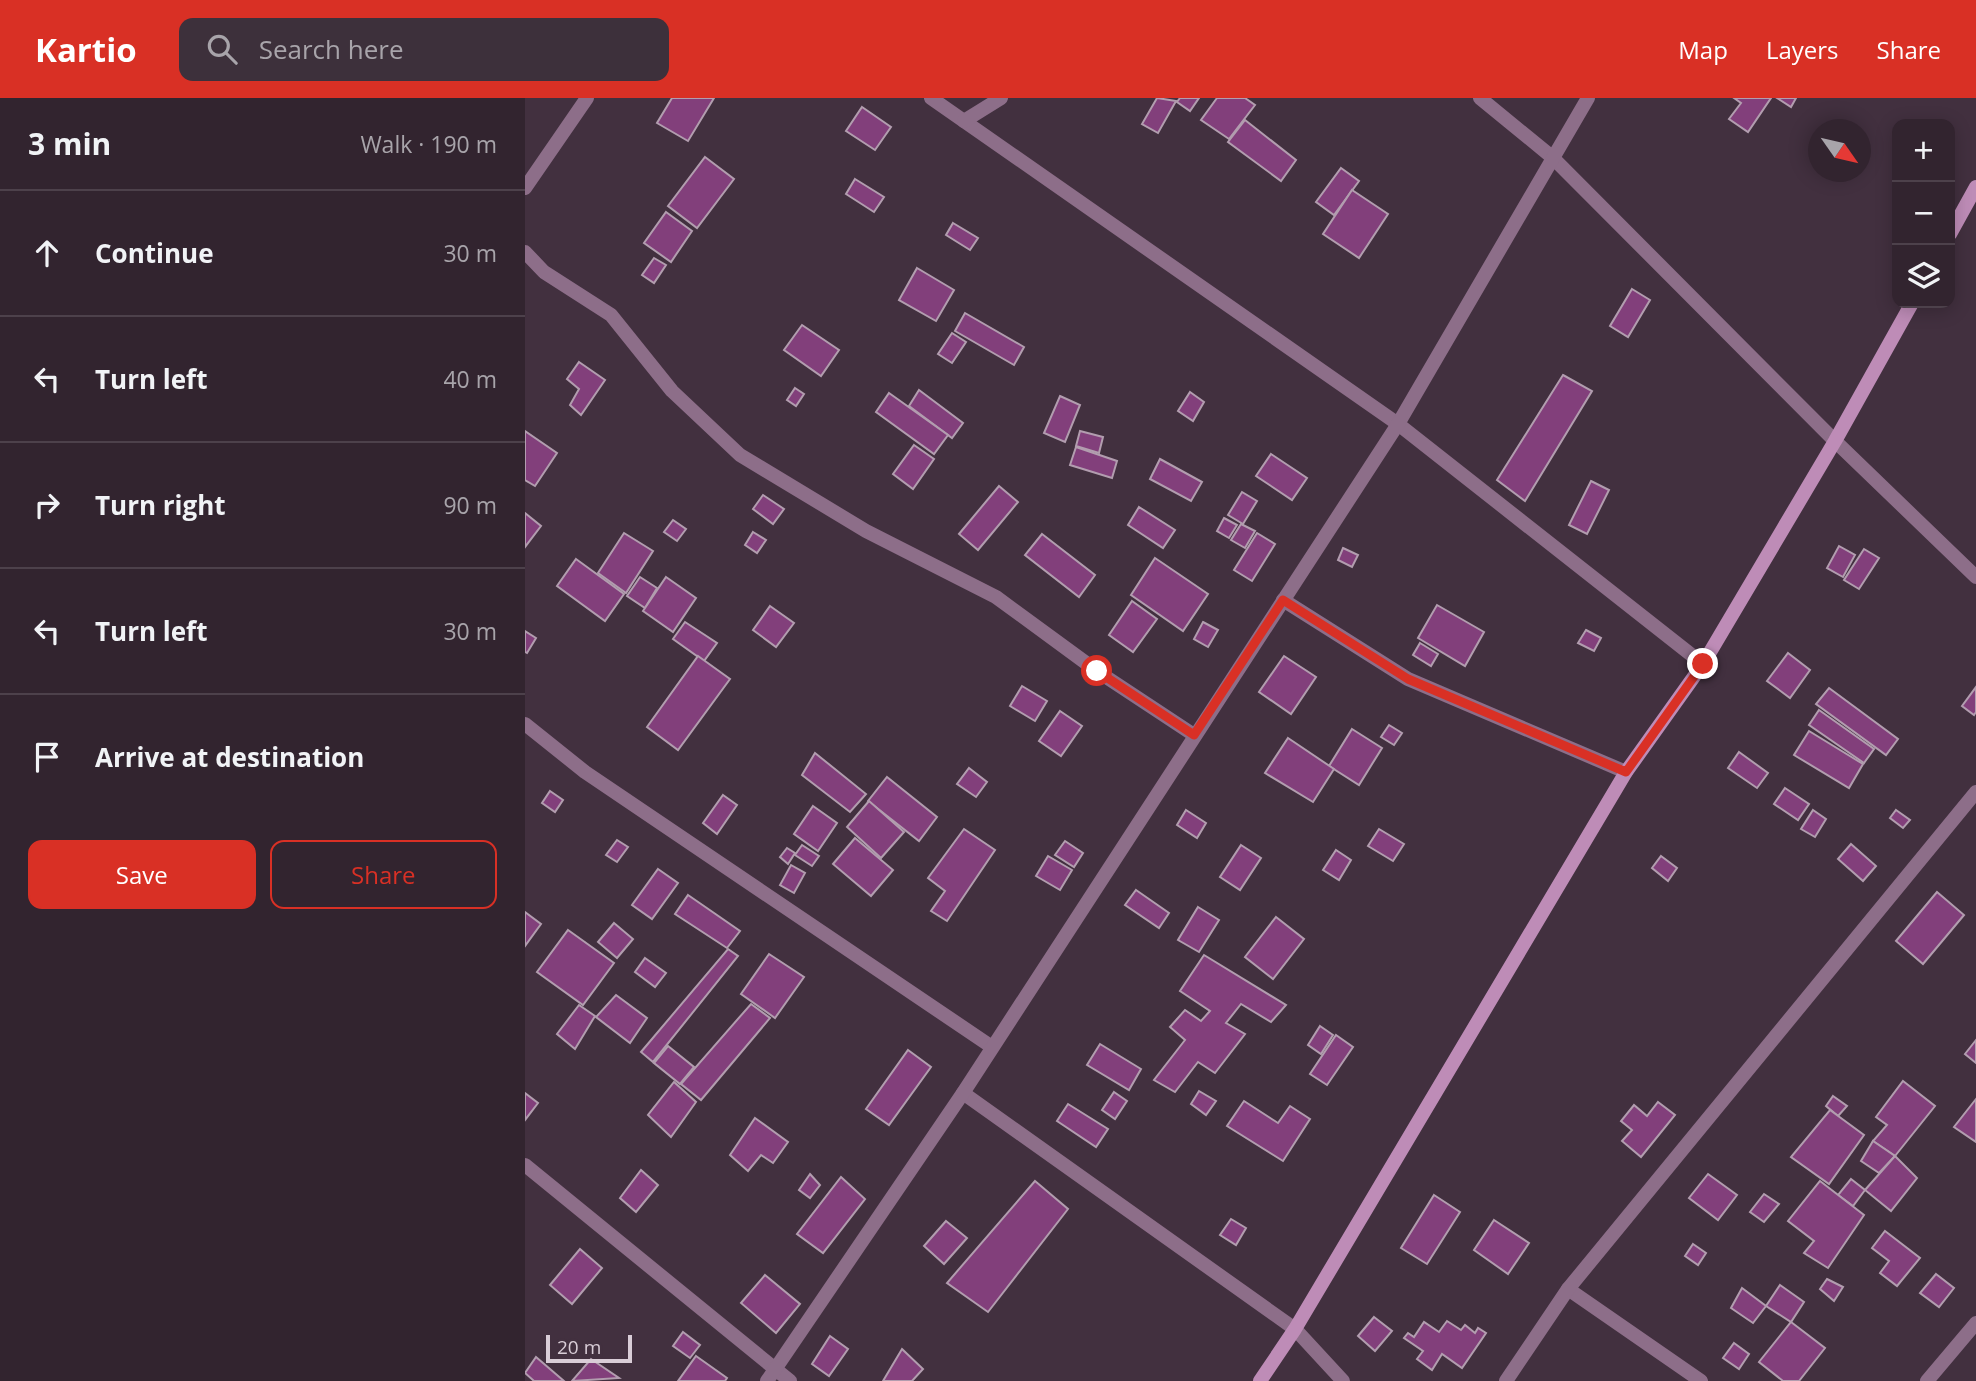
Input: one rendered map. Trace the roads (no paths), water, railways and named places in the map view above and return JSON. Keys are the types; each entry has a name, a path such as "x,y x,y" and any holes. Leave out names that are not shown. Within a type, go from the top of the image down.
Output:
{"street":[{"path":"525,188 587,98"},
{"path":"931,98 1398,425 1703,664"},
{"path":"964,121 1002,98"},
{"path":"1480,98 1552,158 1835,441 1976,577"},
{"path":"771,1375 963,1094 1398,425 1588,98"},
{"path":"1955,225 1976,187"},
{"path":"525,252 544,272 611,315 672,391 740,455 866,531 996,597 1097,671 1194,735"},
{"path":"1260,1381 1295,1329 1626,772 1703,664 1835,441 1909,308"},
{"path":"1283,600 1408,679 1626,772"},
{"path":"525,724 585,772 992,1047"},
{"path":"1506,1381 1568,1289 1976,792"},
{"path":"963,1094 1295,1329 1343,1381"},
{"path":"525,1165 771,1375 790,1381"},
{"path":"1568,1289 1701,1381"},
{"path":"1927,1381 1976,1323"}]}
